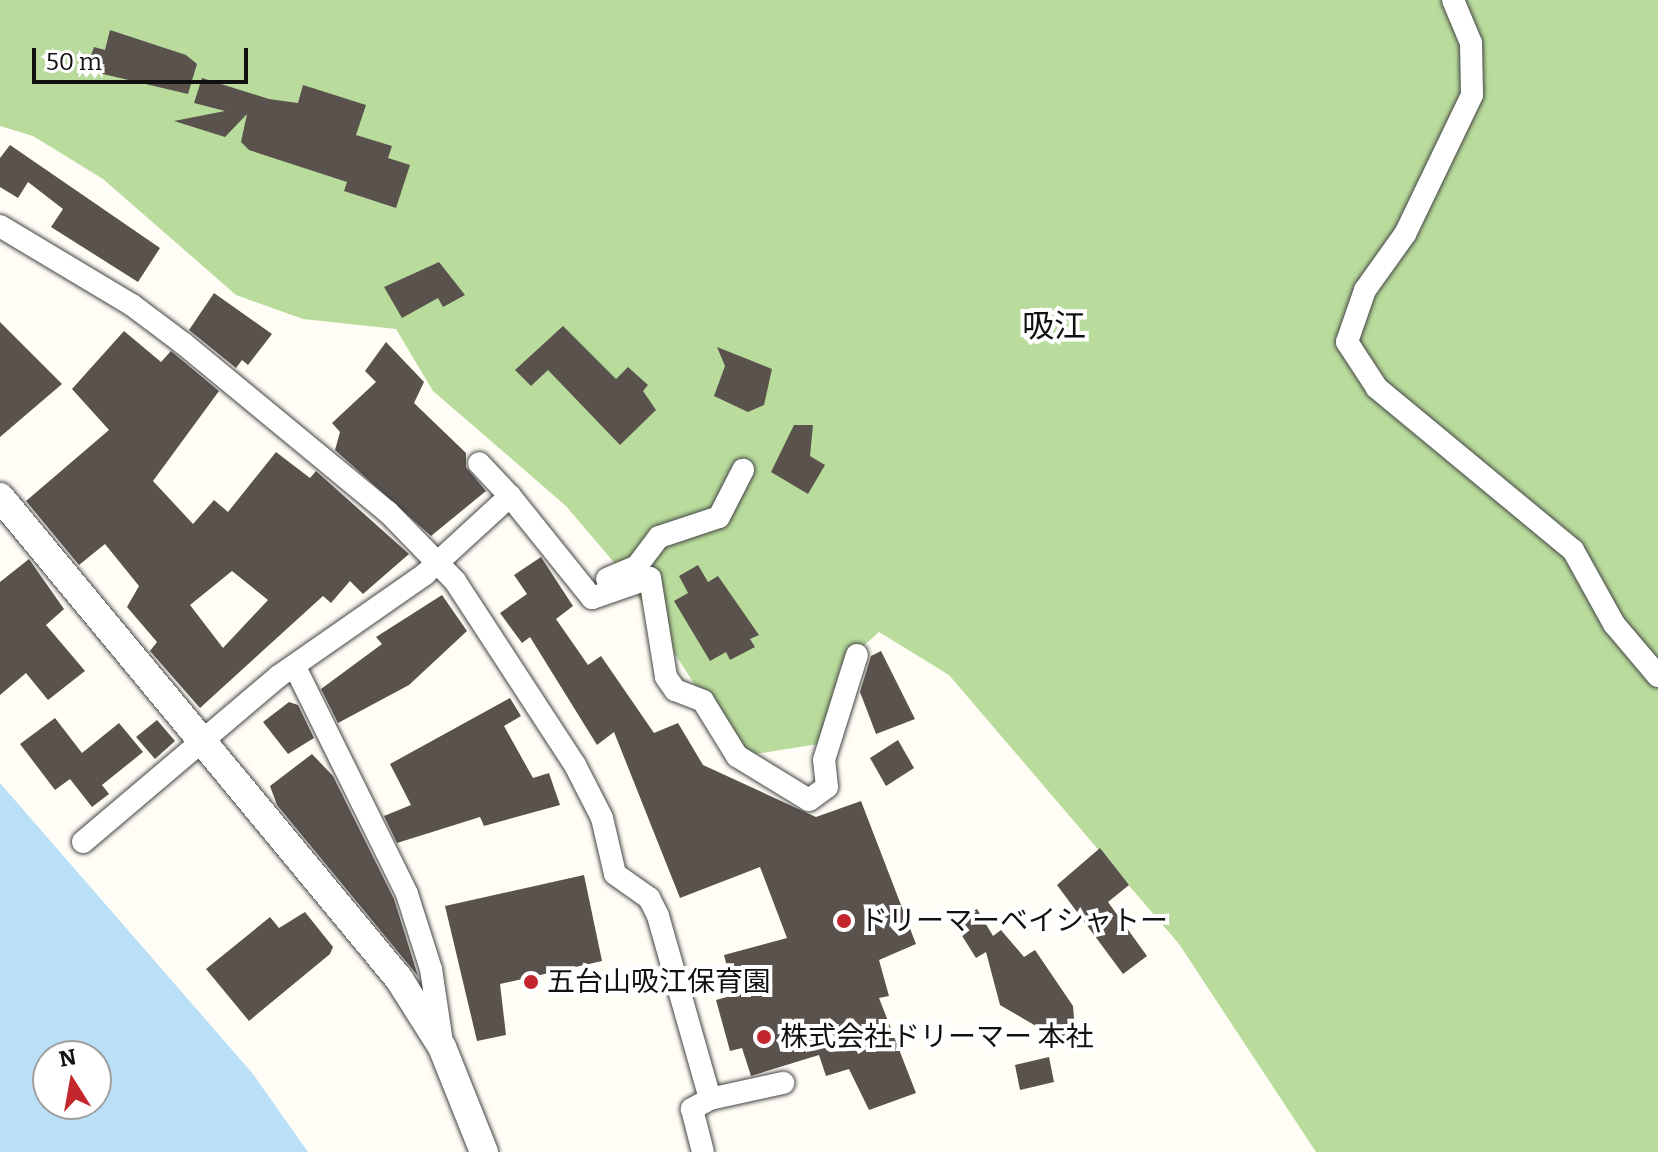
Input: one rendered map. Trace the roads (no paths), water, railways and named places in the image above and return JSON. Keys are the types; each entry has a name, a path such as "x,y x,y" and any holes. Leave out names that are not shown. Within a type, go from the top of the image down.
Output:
{"street":[{"path":"1453,0 1471,43 1472,95 1405,234 1365,290 1347,342 1377,388 1573,550 1614,624 1658,676"},
{"path":"0,226 132,305 312,447 439,562 575,765 602,818 615,874 649,898 710,1099"},
{"path":"479,463 510,496 592,598 650,578 666,677 675,690 703,701 737,756 809,800 827,787 824,760 857,655"},
{"path":"584,588 637,566 659,537 719,517 743,470"},
{"path":"83,842 295,667 439,562 510,496"},
{"path":"0,497 200,743 399,979 442,1047 484,1152"},
{"path":"295,667 407,894 431,969 442,1047"},
{"path":"703,1152 692,1109 710,1099 783,1083"}],"water":[{"path":"0,783 253,1074 308,1152 0,1152"}],"place":[{"name":"ドリーマーベイシャトー","path":"844,921"},
{"name":"五台山吸江保育園","path":"531,982"},
{"name":"株式会社ドリーマー 本社","path":"764,1037"}],"district":[{"name":"吸江","path":"1054,326"}]}
